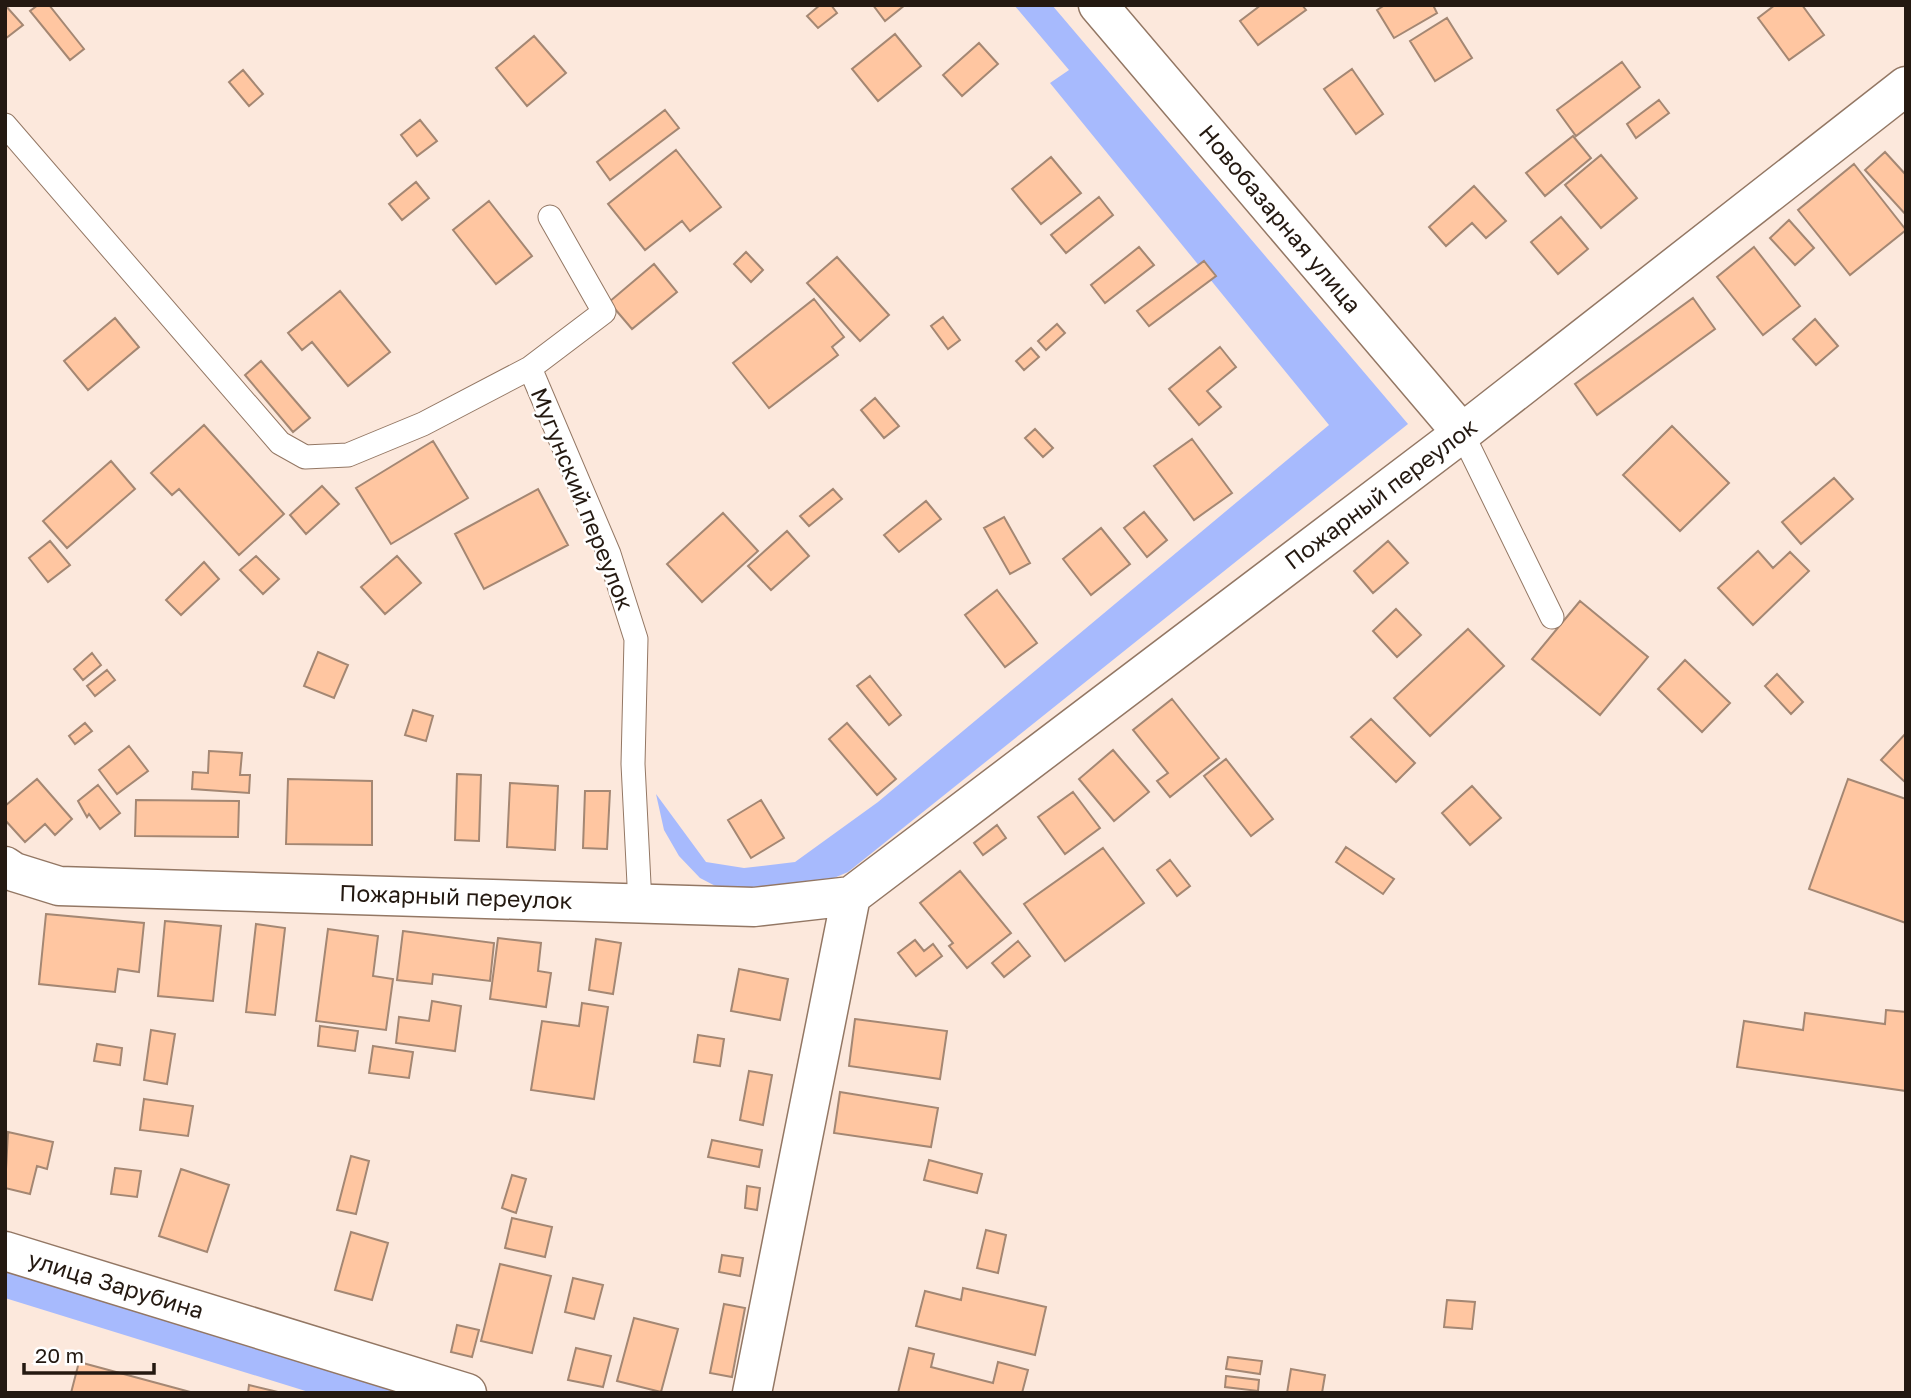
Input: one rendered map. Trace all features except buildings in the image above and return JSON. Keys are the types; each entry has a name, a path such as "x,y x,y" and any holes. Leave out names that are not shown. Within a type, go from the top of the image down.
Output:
{"street":[{"name":"Новобазарная улица","path":"1098,5 1461,433"},
{"name":"Пожарный переулок","path":"5,866 14,872 59,886 754,907 851,896 1461,433 1906,86"},
{"path":"752,1393 851,896"},
{"name":"улица Зарубина","path":"5,1251 467,1393"}],"lane":[{"name":"Мугунский переулок","path":"5,125 280,443 305,457 348,455 423,424 530,368 609,554 636,639 633,764 639,904"},
{"path":"530,368 604,312 550,217"},
{"path":"1461,433 1552,617"}],"shaded area":[{"path":"1014,5 1052,5 1408,424 848,872 806,890 729,893 700,878 679,856 664,830 656,794 706,862 744,868 795,862 878,802 1329,425 1050,83 1069,70"},
{"path":"5,1259 410,1393 312,1393 5,1298"}]}
